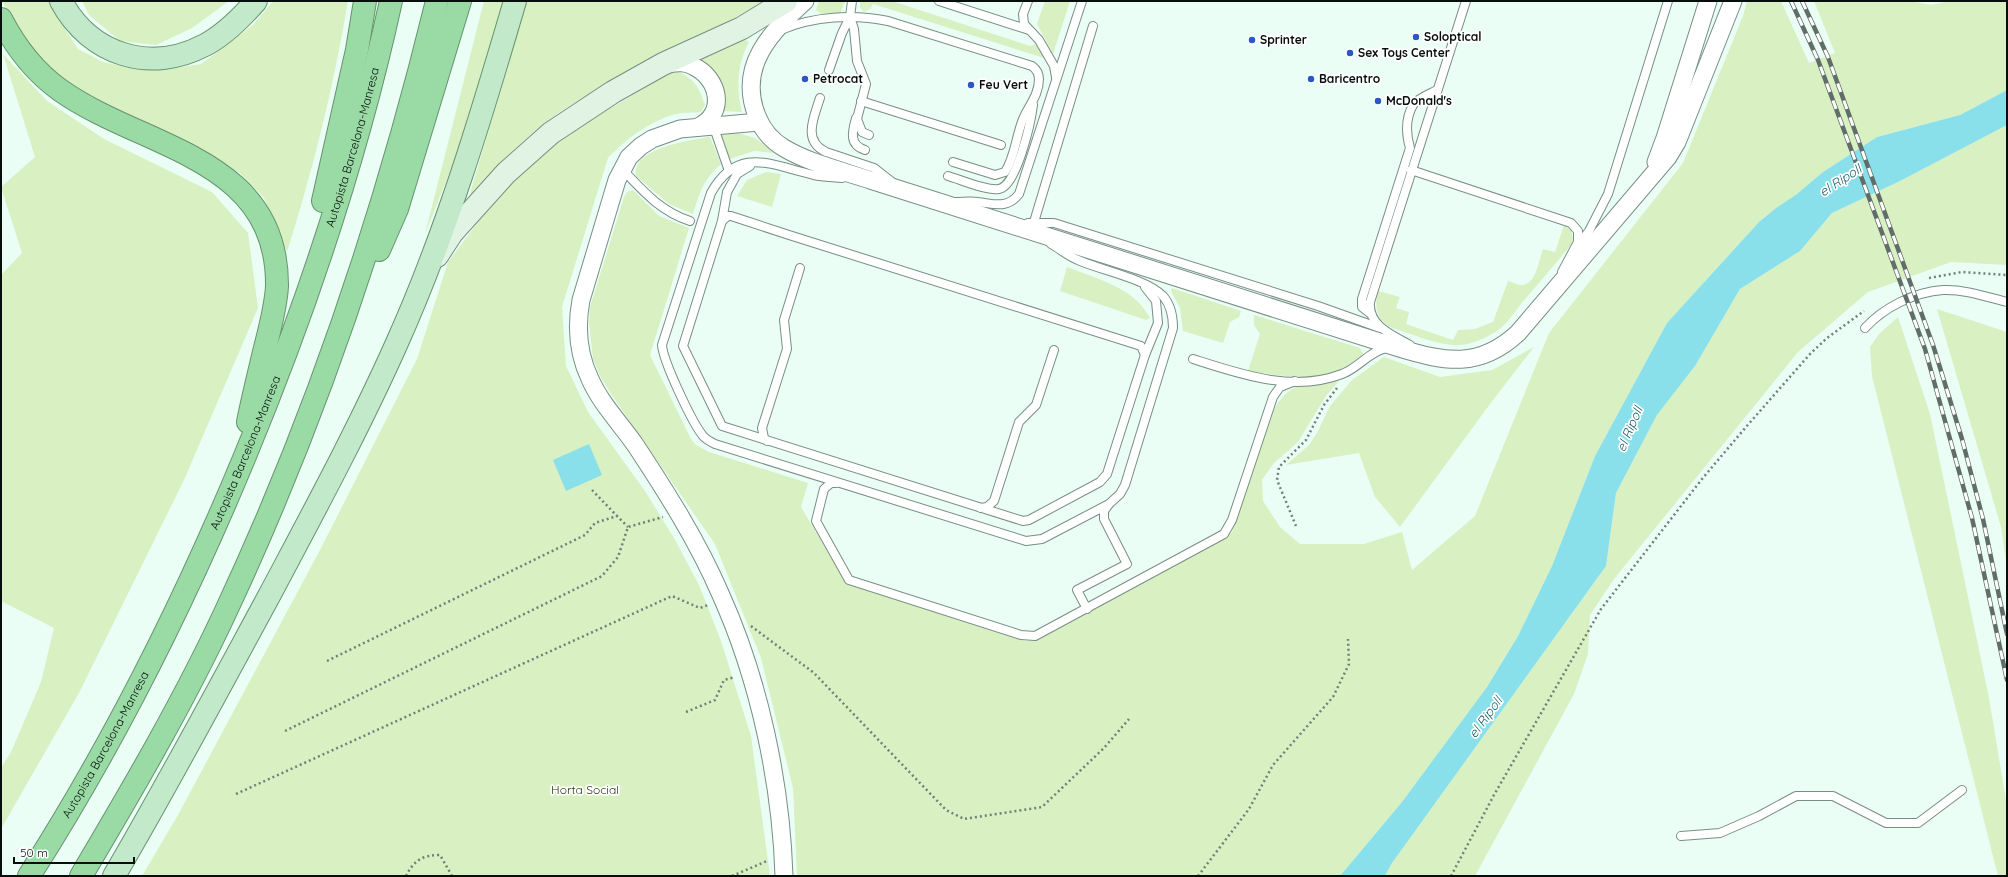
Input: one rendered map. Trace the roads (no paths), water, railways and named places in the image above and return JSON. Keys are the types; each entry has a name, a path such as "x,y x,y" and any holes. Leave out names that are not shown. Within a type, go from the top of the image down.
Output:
{"highway":[{"path":"292,337 344,110 365,1"},
{"name":"Autopista Barcelona-Manresa","path":"29,876 89,776 140,682 196,571 272,392 324,245 346,171 391,1"},
{"path":"328,364 401,142 438,1"},
{"path":"81,876 161,737 224,614 281,485 328,364 397,209 460,1"},
{"path":"1,19 18,48 37,70 60,90 111,119 216,170 242,191 265,227 274,255 277,287 270,330 231,490"}],"main road":[{"path":"61,1 67,13 78,27 105,48 120,54 152,58 168,57 188,52 205,45 238,20 256,1"},
{"path":"114,876 194,737 288,560 375,390 415,301 469,155 515,1"}],"street":[{"path":"415,301 443,245 506,173 551,133 608,95 663,64 742,28 786,1"},
{"path":"805,1 763,46 753,69 751,97 759,122 772,140 784,148 817,162 906,192 1003,223 1032,227 1399,348 1432,358 1460,360 1486,354 1518,333 1668,157 1677,142 1733,1"},
{"path":"1633,197 1657,159 1708,1"},
{"path":"663,64 677,62 693,66 700,70 711,83 716,94 716,106 705,126"},
{"path":"759,122 680,129 652,139 637,150 622,168 581,300 578,316 578,338 582,357 590,379 599,397 635,445 677,512 725,604 749,673 774,777 784,854 784,876"}],"lane":[{"path":"830,70 842,33 850,17 852,1"},
{"path":"938,1 1029,30"},
{"path":"1028,1 1023,19 1029,30 1039,40 1054,66 1056,83"},
{"path":"938,202 978,202 992,205 1005,205 1015,199 1022,188 1082,1"},
{"path":"1371,314 1370,302 1466,1"},
{"path":"1574,250 1589,231 1608,194 1668,1"},
{"path":"1696,38 1702,1"},
{"path":"773,34 795,24 809,21 850,17 871,17 1032,66 1040,76 1031,120 1014,176 1008,185 1000,189 988,188 948,176"},
{"path":"850,17 854,30 857,60 866,84 852,130 853,142 856,146 865,150"},
{"path":"1032,227 1093,26"},
{"path":"1432,358 1377,325 1371,314 1362,307 1362,299 1410,148 1406,134 1406,126 1413,105 1437,90"},
{"path":"820,98 811,129 814,144 818,149 874,168 906,192"},
{"path":"862,101 1001,145"},
{"path":"953,162 995,175 1005,172 1024,118 1034,102"},
{"path":"857,115 859,129 870,135"},
{"path":"705,126 729,171"},
{"path":"873,181 815,175 778,164 751,162 729,171 717,182 711,193 663,338 663,354 665,362 699,430 709,441 837,483 1026,541 1042,539 1109,504"},
{"path":"778,164 757,164 750,166 737,174 727,192 722,221 683,346 722,426 1026,521 1104,479 1145,355 1155,332 1158,315 1153,296 1139,282"},
{"path":"622,168 654,202 674,216 690,221"},
{"path":"1411,170 1571,223 1578,231 1578,242 1549,297"},
{"path":"722,221 728,216 731,216 795,236 1142,346 1145,355"},
{"path":"1032,227 1054,223 1318,306 1383,329"},
{"path":"1032,227 1077,259 1139,282 1154,290 1163,297 1171,311 1173,328 1125,485 1120,494 1104,511 1104,519 1127,564 1077,590 1087,609"},
{"path":"768,441 764,438 762,428 787,349 784,320 800,268"},
{"path":"1865,328 1875,316 1897,304 1931,292 1944,290 1956,291 2007,302"},
{"path":"1193,359 1253,378 1295,382 1333,378 1351,370 1378,350 1391,347 1399,348"},
{"path":"981,508 992,504 994,501 1019,422 1036,405 1054,350"},
{"path":"837,483 831,483 826,486 819,506 816,521 849,580 1021,635 1028,636 1041,634 1224,534 1232,520 1273,397 1280,387 1295,382"},
{"path":"1681,836 1720,833 1759,816 1796,796 1833,796 1886,823 1918,823 1962,790"}],"water":[{"name":"el Ripoll","path":"2007,90 2007,125 1900,181 1832,213 1800,251 1740,289 1695,366 1657,415 1616,493 1606,566 1392,863 1385,876 1340,876 1402,802 1487,687 1518,636 1552,566 1595,456 1667,323 1759,222 1797,194 1823,172 1877,137 1960,115"},
{"path":"589,444 602,475 566,491 553,460"}],"railway":[{"path":"1791,1 1818,60 1925,349 1972,518 2007,680"},
{"path":"1802,1 1828,57 1933,345 1962,439 1983,519 2007,634"}],"place":[{"name":"Soloptical","path":"1416,37"},
{"name":"Sprinter","path":"1252,40"},
{"name":"Sex Toys Center","path":"1350,53"},
{"name":"Petrocat","path":"805,79"},
{"name":"Baricentro","path":"1311,79"},
{"name":"Feu Vert","path":"971,85"},
{"name":"McDonald's","path":"1378,101"}],"park label":[{"name":"Horta Social","path":"585,790"}]}
